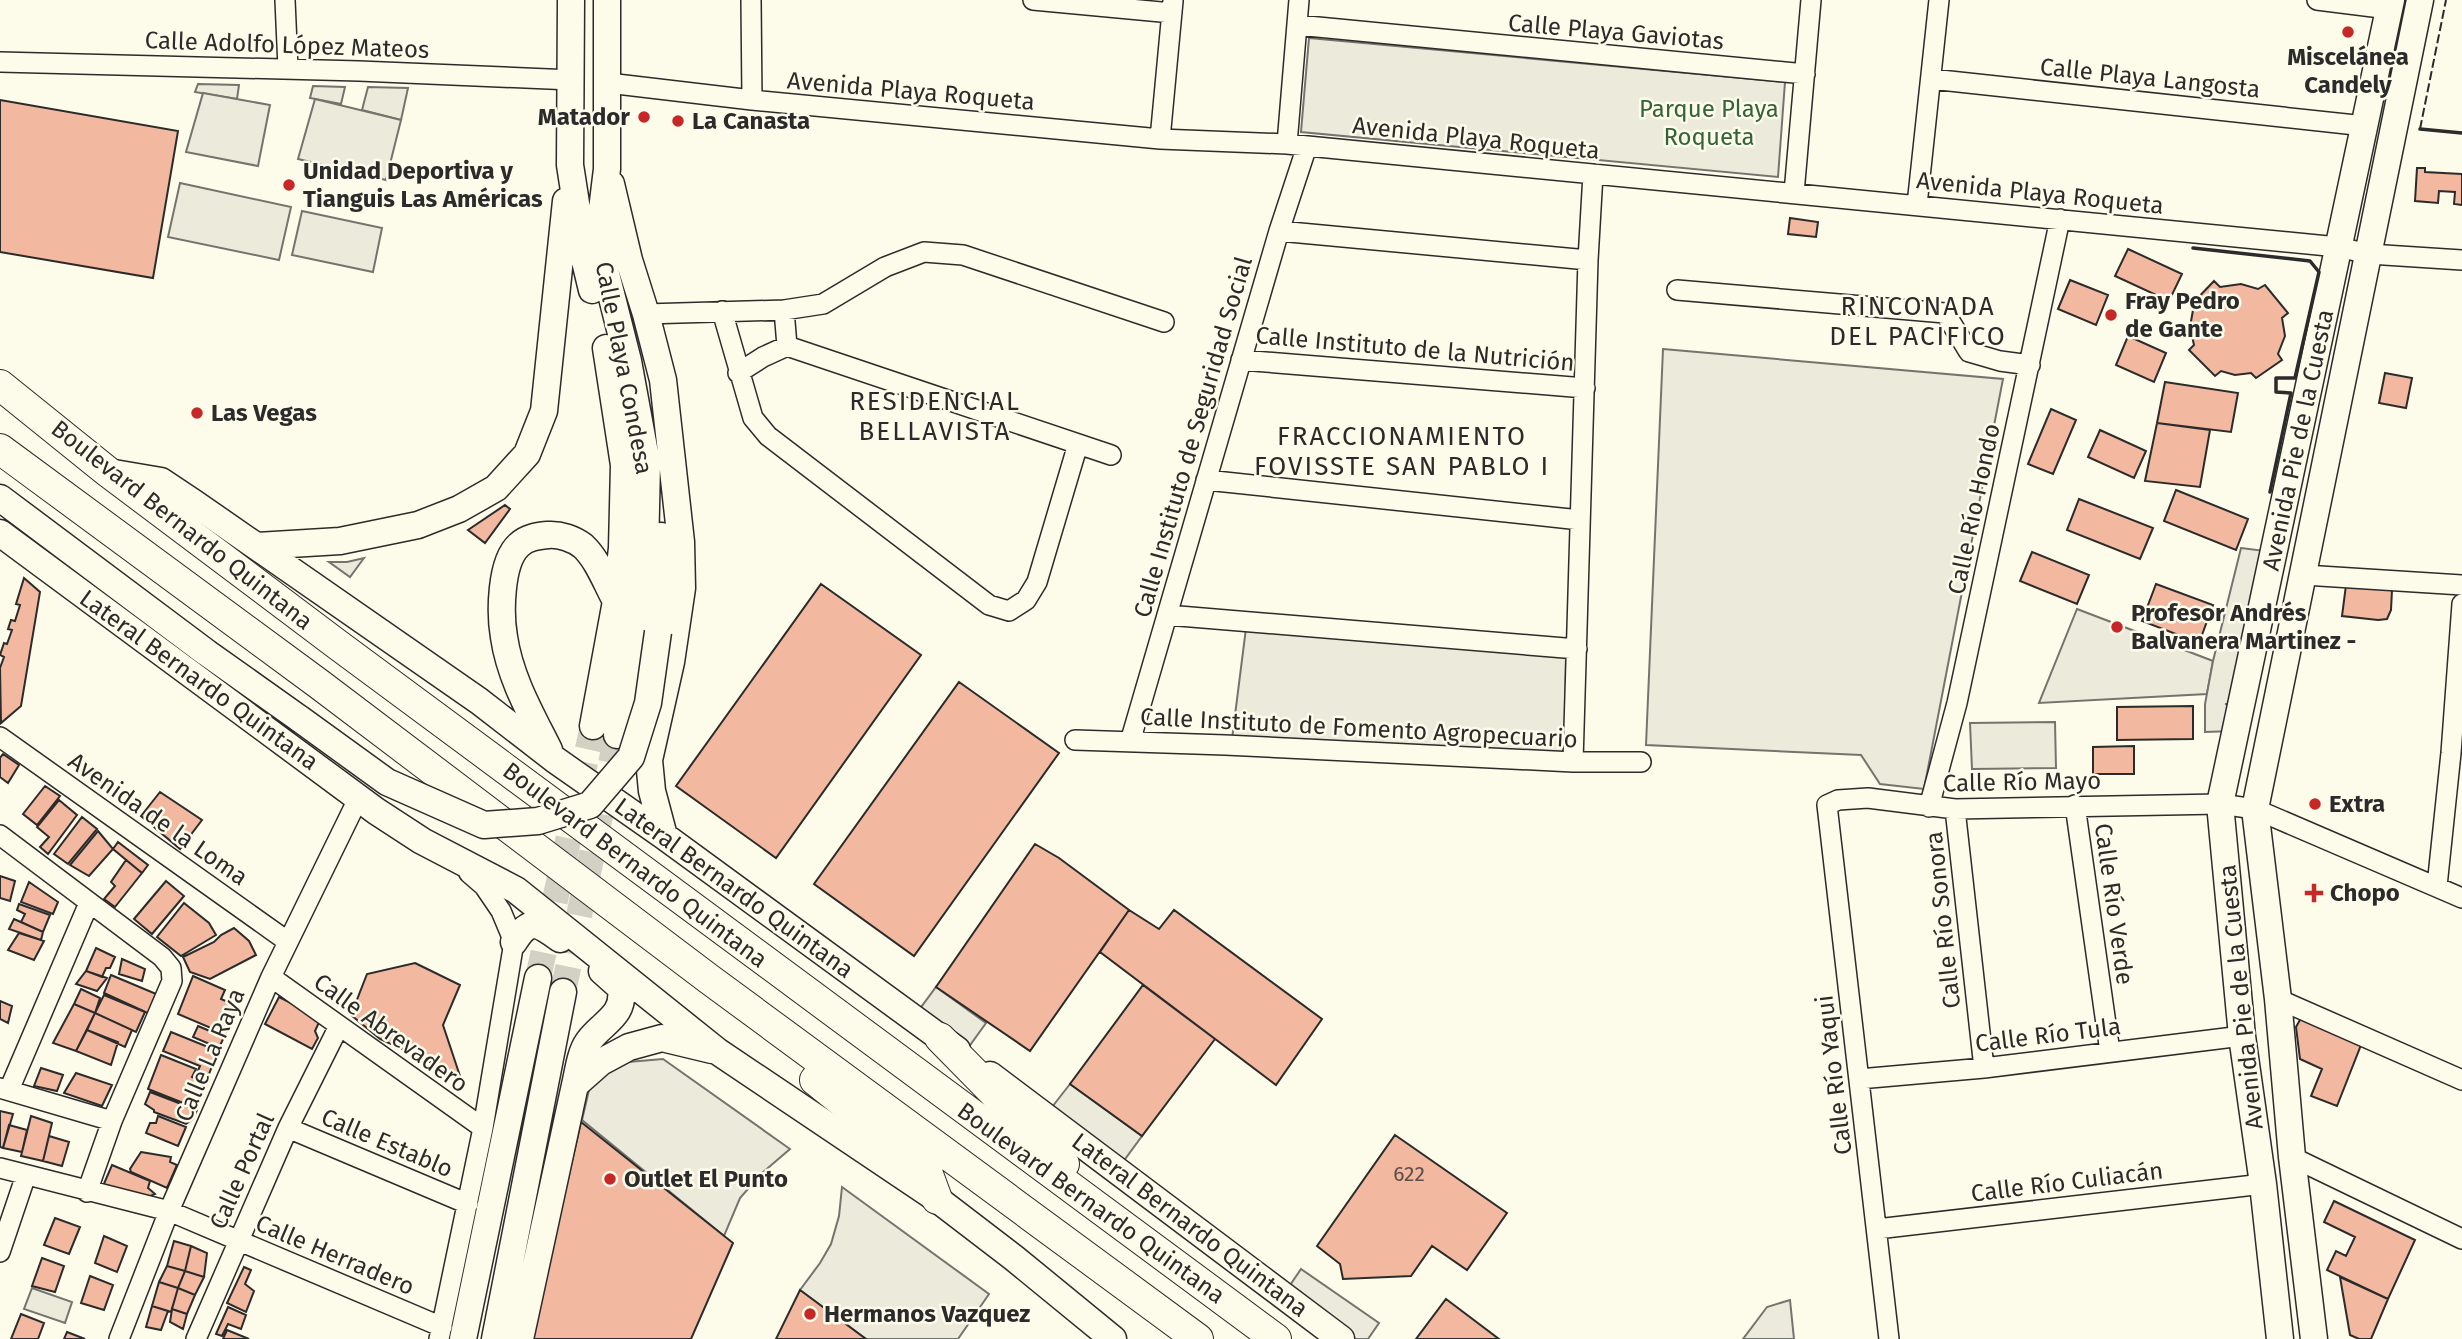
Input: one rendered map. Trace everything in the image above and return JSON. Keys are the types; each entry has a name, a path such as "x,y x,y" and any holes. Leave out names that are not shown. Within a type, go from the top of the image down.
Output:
{"main road":[{"name":"Boulevard Bernardo Quintana","path":"0,385 108,472 338,645 1276,1339"},
{"name":"Boulevard Bernardo Quintana","path":"0,449 319,684 709,979 1198,1339"},
{"path":"709,979 758,1034 926,1169 937,1199"},
{"path":"940,1038 1131,1232"}],"street":[{"path":"285,0 288,68"},
{"name":"Calle Playa Condesa","path":"571,0 570,165 584,261 610,363 624,465 622,548 605,731 645,551 647,464 628,361 602,258 601,218 607,169 607,0"},
{"path":"751,0 752,100"},
{"path":"1033,0 1173,7 1160,139"},
{"name":"Calle Instituto de Seguridad Social","path":"1130,742 1279,231 1297,145 1299,0"},
{"path":"1794,193 1811,0"},
{"path":"1917,205 1939,0"},
{"path":"2317,0 2390,5"},
{"name":"Avenida Pie de la Cuesta","path":"2315,1338 2292,1157 2278,999 2256,809 2420,0"},
{"name":"Avenida Pie de la Cuesta","path":"2280,1339 2263,1184 2242,1036 2220,804 2390,5"},
{"name":"Calle Playa Gaviotas","path":"1297,25 1805,74"},
{"name":"Calle Adolfo López Mateos","path":"0,62 288,68 572,80"},
{"name":"Calle Playa Langosta","path":"1931,79 2365,126"},
{"name":"Avenida Playa Roqueta","path":"608,83 752,100 1160,139 1297,145 1794,193 2338,247 2369,254"},
{"path":"257,546 340,541 418,525 459,509 496,488 527,454 544,411 570,165"},
{"path":"607,169 663,380 681,542 682,588 671,662 649,761 652,791 664,836"},
{"path":"0,498 207,653 387,782 484,825 538,821 590,805 631,757 648,703 658,632 661,469 647,379 616,272 607,169"},
{"path":"1573,762 1588,260 1594,174"},
{"name":"Calle Río Hondo","path":"1929,807 1958,703 2060,219"},
{"path":"1279,231 1588,260"},
{"path":"646,314 785,310 823,304 885,267 924,252 963,255 1164,322"},
{"path":"2369,254 2462,260"},
{"path":"1677,290 1945,313 1969,352 2030,365"},
{"path":"785,310 788,346"},
{"path":"722,311 752,418 768,436 989,605 1009,611 1026,600 1037,582 1078,444"},
{"path":"738,373 763,357 788,346 1111,455"},
{"name":"Calle Instituto de la Nutrición","path":"1241,360 1584,388"},
{"name":"Lateral Bernardo Quintana","path":"108,472 161,481 479,701 554,759 940,1038 1342,1339"},
{"path":"1206,480 1580,520"},
{"name":"Lateral Bernardo Quintana","path":"0,533 376,811 516,890 717,1051 937,1199 1113,1339"},
{"path":"554,759 517,686 504,637 503,593 507,567 518,545 533,537 553,535 569,538 582,545 593,558 616,601"},
{"path":"2304,575 2462,585"},
{"path":"2437,886 2457,756 2462,604"},
{"path":"1167,615 1577,649"},
{"name":"Avenida de la Loma","path":"0,737 287,942"},
{"name":"Calle Instituto de Fomento Agropecuario","path":"1075,740 1573,762 1641,762"},
{"name":"Calle La Raya","path":"119,1339 169,1211 271,977 359,797"},
{"name":"Calle Río Mayo","path":"1827,805 1838,800 1867,798 1955,810 2075,805 2220,804 2256,809 2462,898"},
{"name":"Calle Río Yaqui","path":"1827,805 1889,1339"},
{"name":"Calle Río Verde","path":"2075,805 2110,1052"},
{"name":"Calle Río Sonora","path":"1955,810 1984,1068"},
{"path":"0,835 162,957 171,968 172,981 112,1121 87,1192"},
{"path":"441,850 484,886 501,911 514,942"},
{"path":"89,903 4,1089 112,1121"},
{"path":"448,1335 514,942 522,930 530,925 542,926 593,963 621,988 622,999 618,1011 586,1044 520,1339"},
{"name":"Calle Abrevadero","path":"271,977 483,1128"},
{"path":"448,1335 538,978"},
{"path":"495,1339 563,992"},
{"path":"2278,999 2462,1080"},
{"name":"Calle Portal","path":"196,1339 288,1128 339,1026"},
{"name":"Calle Río Tula","path":"1859,1079 1984,1068 2242,1036"},
{"path":"575,1085 601,1062 629,1047 662,1038 717,1051"},
{"name":"Calle Establo","path":"288,1128 468,1204"},
{"path":"2292,1157 2462,1239"},
{"name":"Calle Herradero","path":"0,1168 169,1211 448,1335"},
{"path":"0,1252 26,1175"},
{"name":"Calle Río Culiacán","path":"1877,1230 2263,1184"}],"green space":[{"name":"Parque Playa Roqueta","path":"1309,38 1785,82 1778,177 1301,132"},
{"path":"198,84 239,85 237,99 195,92"},
{"path":"313,86 345,87 341,104 310,98"},
{"path":"368,87 408,88 401,120 362,110"},
{"path":"180,183 291,207 279,260 168,237"},
{"path":"302,211 382,228 373,272 292,255"},
{"path":"364,558 350,577 329,562 347,562"},
{"path":"2077,609 2213,661 2207,694 2039,703"},
{"path":"1246,628 1566,652 1565,757 1232,739"},
{"path":"2055,722 2056,768 1972,769 1970,723"},
{"path":"32,1288 72,1302 65,1323 24,1309"}],"shaded area":[{"path":"203,93 270,105 258,166 186,152"},
{"path":"315,99 401,120 386,180 298,159"},
{"path":"1663,349 2003,379 1924,789 1880,784 1861,755 1646,745"},
{"path":"2241,548 2273,552 2237,704 2225,704 2238,706 2233,731 2205,732 2205,704 2213,661"},
{"path":"936,987 986,1023 963,1055 913,1018"},
{"path":"663,1059 790,1149 762,1173 740,1198 724,1236 582,1120 592,1077 628,1062"},
{"path":"1070,1084 1142,1136 1117,1170 1045,1116"},
{"path":"842,1187 989,1294 958,1339 866,1339 800,1290 831,1244 839,1216"},
{"path":"1301,1269 1379,1323 1368,1339 1344,1339 1284,1294"},
{"path":"1790,1300 1794,1339 1743,1339 1767,1307"}],"building":[{"path":"0,100 178,131 153,278 0,252"},
{"path":"2417,168 2425,168 2425,172 2462,174 2462,205 2454,204 2455,192 2439,191 2438,203 2415,201"},
{"path":"1790,218 1818,222 1816,237 1788,234"},
{"path":"2128,249 2182,274 2169,301 2115,276"},
{"path":"2070,280 2108,295 2096,325 2058,309"},
{"path":"2214,281 2220,287 2241,284 2258,289 2265,285 2288,313 2282,318 2285,336 2278,354 2282,360 2256,378 2251,373 2235,375 2221,371 2215,376 2189,350 2194,345 2190,327 2193,310 2191,305"},
{"path":"2128,336 2166,353 2154,382 2116,365"},
{"path":"2385,373 2412,378 2406,408 2379,403"},
{"path":"2165,382 2238,393 2231,432 2157,423"},
{"path":"2051,409 2076,420 2053,474 2028,464"},
{"path":"2157,423 2210,430 2200,487 2145,481"},
{"path":"2100,430 2146,451 2134,478 2088,457"},
{"path":"2176,490 2248,519 2236,550 2164,521"},
{"path":"2079,499 2153,528 2140,559 2067,530"},
{"path":"505,505 510,509 485,543 468,530"},
{"path":"2032,552 2089,575 2077,604 2020,581"},
{"path":"24,578 40,592 21,706 1,723 0,668 4,657 0,655 12,630 8,629 11,620 15,621 20,605 16,604"},
{"path":"821,584 921,655 776,858 676,786"},
{"path":"2156,584 2213,605 2199,643 2142,621"},
{"path":"2346,585 2392,590 2391,610 2387,619 2342,616"},
{"path":"959,682 1059,753 914,956 814,884"},
{"path":"2193,706 2193,739 2117,740 2117,707"},
{"path":"2134,746 2134,774 2093,774 2093,747"},
{"path":"3,754 19,765 8,783 0,777 0,758"},
{"path":"45,786 60,796 37,825 23,814"},
{"path":"160,792 202,820 180,849 141,816"},
{"path":"59,800 77,815 48,854 40,847 49,837 37,827"},
{"path":"82,817 97,829 68,864 54,854"},
{"path":"98,831 113,849 89,876 70,865"},
{"path":"118,842 148,865 142,873 113,849"},
{"path":"1035,844 1059,858 1129,910 1030,1051 936,987"},
{"path":"126,860 142,873 115,907 104,899 115,886 111,882"},
{"path":"0,876 15,881 10,901 0,898"},
{"path":"166,881 184,896 152,934 134,919"},
{"path":"29,882 58,902 53,914 21,902"},
{"path":"184,903 209,923 216,935 181,956 157,937"},
{"path":"19,904 50,915 43,932 21,922 25,914 17,910"},
{"path":"1129,910 1159,929 1174,910 1322,1019 1276,1085 1100,952"},
{"path":"14,919 43,932 41,940 9,929"},
{"path":"234,928 249,941 256,955 210,979 190,972 183,957 214,942"},
{"path":"19,933 44,941 34,960 8,950"},
{"path":"96,948 115,957 102,977 86,971"},
{"path":"122,959 145,969 142,981 119,974"},
{"path":"415,963 460,985 443,1025 460,1076 380,1039 351,1015 367,974"},
{"path":"86,971 107,978 97,991 76,984"},
{"path":"111,975 161,996 152,1015 104,993"},
{"path":"193,976 225,990 221,999 237,1006 225,1034 178,1014"},
{"path":"1143,985 1215,1039 1142,1136 1070,1084"},
{"path":"81,989 100,998 95,1013 74,1004"},
{"path":"104,995 145,1012 136,1032 95,1013"},
{"path":"279,997 321,1018 315,1031 318,1038 312,1049 265,1024"},
{"path":"0,1001 12,1006 8,1023 0,1019"},
{"path":"74,1004 95,1013 76,1051 53,1043"},
{"path":"95,1013 132,1030 125,1047 87,1030"},
{"path":"2301,1018 2361,1045 2337,1106 2311,1096 2322,1069 2300,1059 2296,1027"},
{"path":"198,1026 224,1037 219,1048 193,1037"},
{"path":"87,1030 118,1042 111,1065 76,1051"},
{"path":"171,1032 218,1051 207,1079 196,1075 200,1066 163,1051"},
{"path":"161,1055 196,1069 192,1077 207,1083 196,1108 148,1089"},
{"path":"41,1068 63,1075 57,1091 34,1086"},
{"path":"76,1073 112,1085 102,1106 64,1093"},
{"path":"150,1092 197,1110 193,1119 186,1124 154,1112 145,1104"},
{"path":"0,1111 13,1114 3,1148 0,1147"},
{"path":"31,1116 52,1123 43,1161 21,1156"},
{"path":"158,1116 186,1127 178,1146 146,1133 150,1123 156,1123"},
{"name":"Outlet El Punto","path":"581,1122 733,1243 691,1339 531,1339"},
{"path":"9,1125 27,1130 22,1152 3,1148"},
{"path":"1395,1135 1507,1213 1467,1270 1432,1246 1411,1276 1343,1279 1340,1264 1317,1246"},
{"path":"49,1136 69,1142 62,1166 43,1161"},
{"path":"141,1152 171,1157 170,1162 177,1165 167,1188 131,1172 130,1169"},
{"path":"112,1165 150,1181 148,1188 155,1194 139,1201 103,1186"},
{"path":"2334,1201 2415,1240 2388,1299 2327,1270 2336,1251 2346,1256 2355,1237 2324,1222"},
{"path":"55,1218 80,1227 69,1254 44,1245"},
{"path":"104,1236 127,1246 117,1272 95,1263"},
{"path":"174,1241 191,1246 185,1271 167,1266"},
{"path":"191,1246 207,1253 204,1277 185,1271"},
{"path":"42,1258 64,1266 55,1292 32,1286"},
{"path":"167,1266 185,1271 178,1288 159,1282"},
{"path":"244,1267 251,1270 245,1284 254,1291 246,1312 227,1303"},
{"path":"185,1271 204,1277 195,1295 178,1288"},
{"path":"90,1276 113,1285 104,1310 81,1303"},
{"path":"2340,1277 2388,1299 2371,1339 2359,1339 2350,1335"},
{"path":"159,1282 178,1288 171,1312 152,1306"},
{"path":"178,1288 195,1295 187,1314 172,1309"},
{"name":"Hermanos Vazquez","path":"800,1290 866,1339 776,1339"},
{"path":"1446,1299 1499,1339 1416,1339"},
{"path":"152,1306 168,1311 161,1330 146,1327"},
{"path":"228,1307 246,1315 241,1329 228,1324 222,1336 216,1334"},
{"path":"172,1309 187,1314 183,1329 170,1322"},
{"path":"21,1314 44,1323 38,1339 11,1339"},
{"path":"227,1330 249,1339 223,1339"},
{"path":"67,1332 85,1339 64,1339"}],"tunnel":[{"path":"538,978 593,726"},
{"path":"563,992 617,735"}],"fence":[{"path":"2420,129 2446,0"}],"wall":[{"path":"2420,129 2462,133"},
{"path":"2193,248 2310,261 2319,272 2295,378 2276,378 2276,392 2291,393 2270,492"}],"place":[{"name":"Miscelánea Candely","path":"2348,32"},
{"name":"Matador","path":"644,117"},
{"name":"La Canasta","path":"678,121"},
{"name":"Unidad Deportiva y Tianguis Las Américas","path":"289,185"},
{"name":"Fray Pedro de Gante","path":"2111,315"},
{"name":"Las Vegas","path":"197,413"},
{"name":"Profesor Andrés Balvanera Martinez -","path":"2117,627"},
{"name":"Extra","path":"2315,804"},
{"name":"Chopo","path":"2314,893"},
{"name":"Outlet El Punto","path":"610,1179"},
{"name":"Hermanos Vazquez","path":"810,1314"}],"district":[{"name":"RINCONADA DEL PACIFICO","path":"1918,321"},
{"name":"RESIDENCIAL BELLAVISTA","path":"935,416"},
{"name":"FRACCIONAMIENTO FOVISSTE SAN PABLO I","path":"1402,450"}]}
